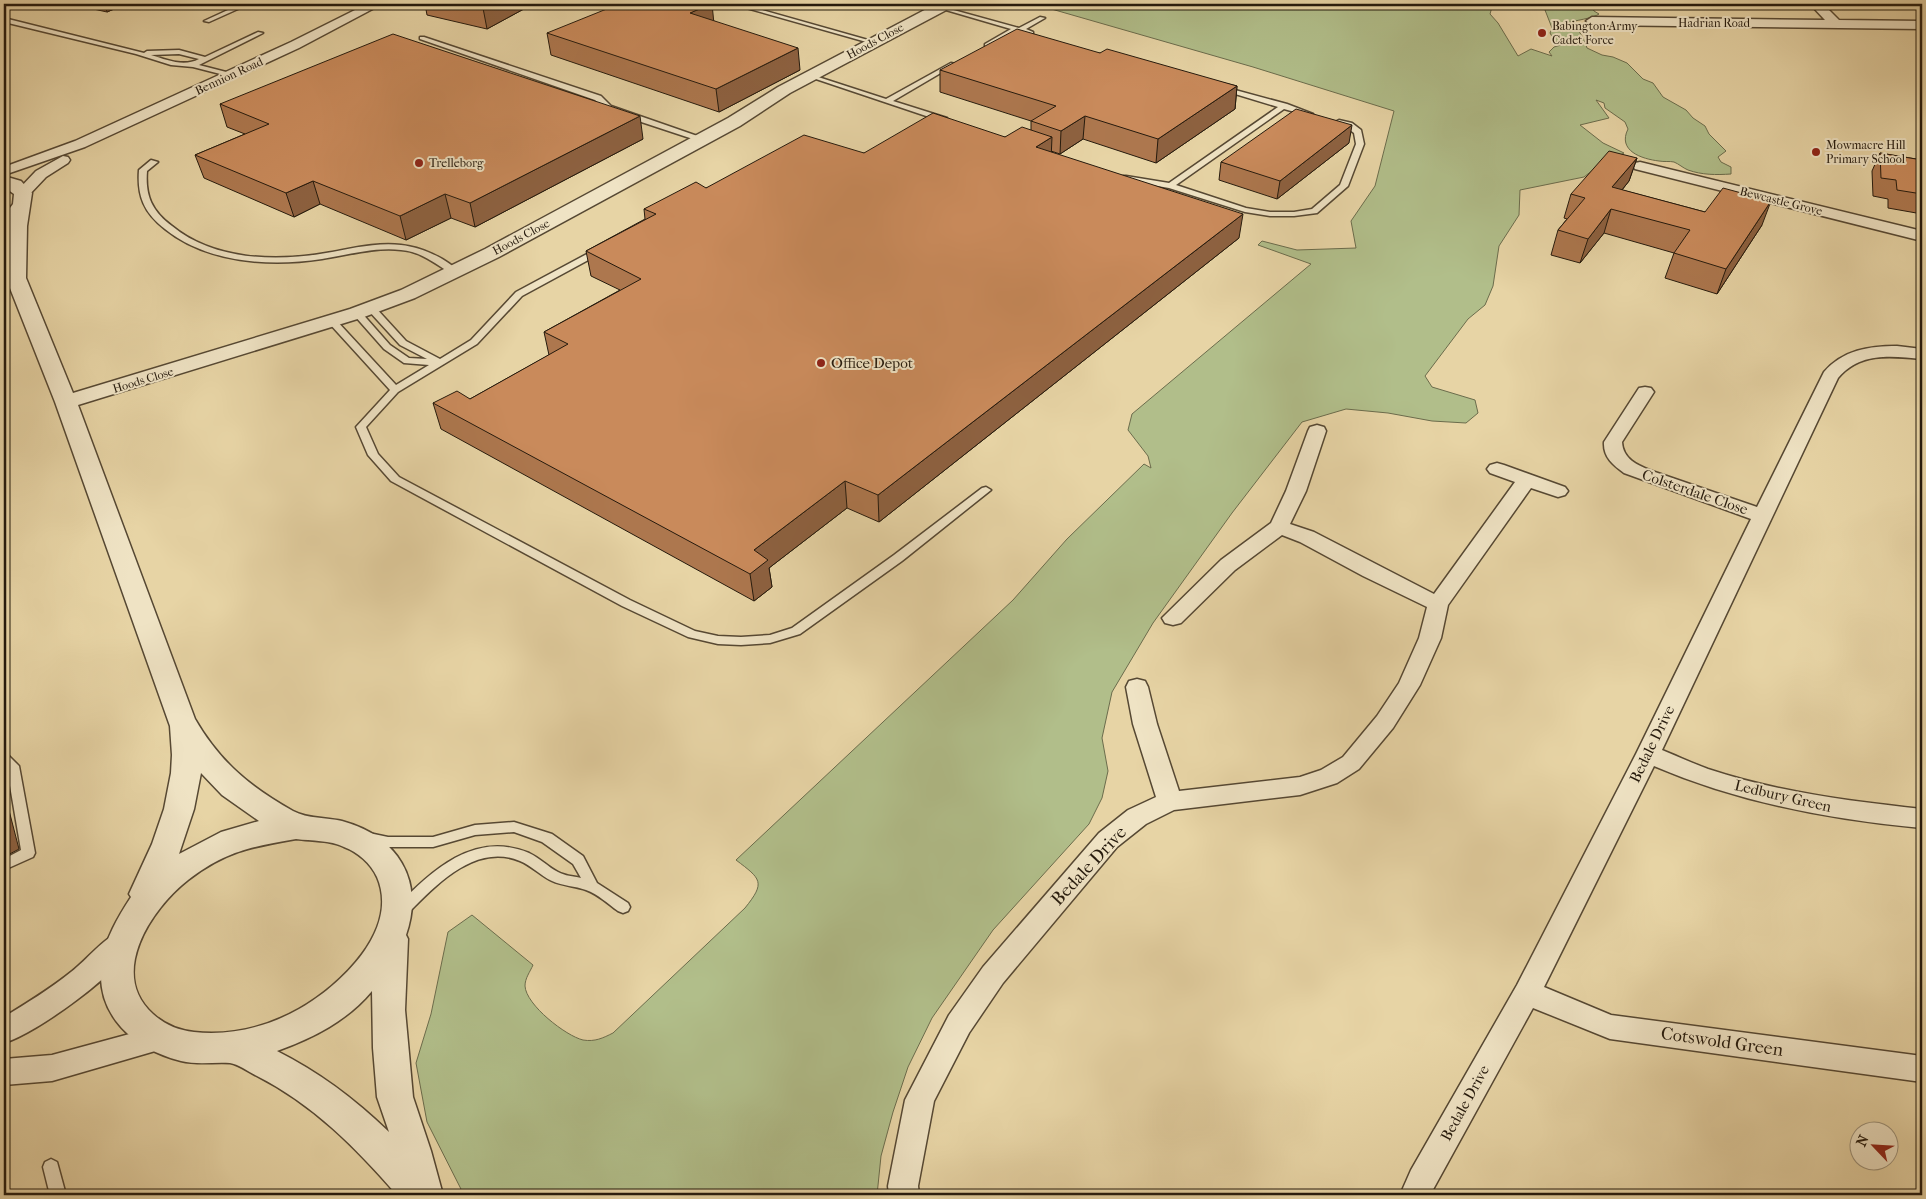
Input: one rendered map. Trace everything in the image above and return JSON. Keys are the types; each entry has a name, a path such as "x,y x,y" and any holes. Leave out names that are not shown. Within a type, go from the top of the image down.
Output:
{"street":[{"name":"Bennion Road","path":"4,171 34,162 67,147 80,144 330,28 376,4"},
{"path":"1816,4 1835,23"},
{"name":"Hoods Close","path":"66,402 332,321 408,294 455,272 702,139 810,76 944,5"},
{"path":"1657,8 1667,22"},
{"name":"Hadrian Road","path":"1592,21 1922,25"},
{"name":"Bennion Road","path":"22,198 41,174 61,162 80,144"},
{"name":"Bewcastle Grove","path":"1640,166 1922,236"},
{"path":"4,181 16,185 22,198 10,274 66,402 181,720 187,754 182,797 163,858 127,931 116,971 120,999 135,1022 159,1038 194,1048 234,1047 286,1033 333,1006 370,972 394,925"},
{"path":"4,222 12,216 22,198"},
{"name":"Bedale Drive","path":"1415,1195 1527,993 1648,754 1830,376 1837,365 1848,358 1862,354 1882,351 1922,354"},
{"name":"Colsterdale Close","path":"1646,392 1613,442 1613,451 1620,461 1645,475 1763,516"},
{"path":"1173,618 1228,565 1279,526 1296,491 1317,431"},
{"path":"1497,469 1558,491"},
{"name":"Bedale Drive","path":"904,1195 903,1186 920,1100 960,1024 993,975 1108,840 1137,817 1170,801 1300,786 1329,777 1351,763 1385,722 1409,685 1430,638 1438,604 1527,480"},
{"path":"1279,526 1307,537 1370,571 1438,604"},
{"path":"1137,686 1145,724 1170,801"},
{"path":"181,720 200,753 228,783 264,810 296,827"},
{"name":"Ledbury Green","path":"1648,754 1711,779 1792,801 1857,812 1922,819"},
{"path":"4,1030 63,994 110,955 156,891 186,865 222,846 250,836 296,827 338,831 365,843 385,862 396,887 388,1010 390,1048 395,1097 413,1150 423,1195"},
{"name":"Cotswold Green","path":"1527,993 1610,1027 1922,1069"},
{"path":"4,1072 52,1068 159,1038"},
{"path":"234,1047 284,1073 327,1099 379,1147 423,1195"}],"lane":[{"path":"207,21 246,4"},
{"path":"735,4 872,42"},
{"path":"944,5 1039,35"},
{"path":"982,48 1042,18"},
{"path":"4,20 181,65 193,65 232,74"},
{"path":"193,65 260,33"},
{"path":"422,38 598,98 608,108 702,139"},
{"path":"138,53 179,52 206,59"},
{"path":"888,101 956,62"},
{"path":"810,76 953,123"},
{"path":"1218,87 1321,117"},
{"path":"1170,186 1284,106"},
{"path":"1119,176 1170,186 1245,210 1270,214 1294,214 1314,211 1344,186 1360,144 1358,132 1349,126 1331,120"},
{"path":"154,162 142,170 145,200 168,228 198,246 241,257 266,260 299,260 382,246 402,248 427,255 455,272"},
{"path":"607,246 519,294 474,342 395,390 361,427 373,455 395,479 626,603 692,634 718,640 770,639 796,631 898,558 986,490"},
{"path":"364,310 386,347 407,361 441,363"},
{"path":"364,310 403,343 441,363"},
{"path":"332,321 395,390"},
{"path":"4,758 13,766 28,853 4,865"},
{"path":"338,831 388,842 433,842 475,830 514,827 547,838 578,860 592,886"},
{"path":"394,925 430,882 449,868 470,856 497,850 524,856 558,878 592,886 623,907"},
{"path":"51,1167 58,1195"}],"green space":[{"path":"1034,4 1499,4 1492,7 1490,14 1498,23 1518,56 1531,49 1552,56 1549,52 1554,47 1561,45 1554,40 1550,33 1552,28 1545,10 1548,4 1591,4 1594,11 1599,14 1566,23 1574,26 1580,32 1587,48 1627,63 1643,79 1653,83 1663,97 1686,110 1693,118 1705,126 1709,134 1726,151 1718,157 1721,162 1731,167 1731,174 1699,173 1688,170 1674,162 1652,160 1639,156 1628,148 1625,137 1628,129 1625,122 1605,108 1604,103 1596,100 1609,118 1580,125 1603,143 1624,153 1584,177 1520,190 1519,215 1499,246 1493,286 1485,305 1468,319 1425,376 1432,387 1475,400 1478,413 1466,423 1432,421 1388,413 1346,409 1302,422 1232,513 1153,623 1112,692 1102,738 1108,771 1102,798 1089,824 993,930 932,1018 908,1067 893,1112 881,1156 877,1195 464,1195 427,1122 416,1063 431,1014 448,932 472,915 533,965 525,983 527,994 548,1019 567,1033 583,1040 595,1040 613,1033 745,908 752,899 758,886 758,881 751,872 736,860 1013,600 1067,539 1144,464 1151,468 1148,456 1128,430 1132,414 1311,264 1258,245 1262,241 1297,250 1356,248 1351,221 1375,186 1394,111 1253,67"}],"building":[{"path":"464,4 491,4 483,8"},
{"path":"619,4 711,4 690,13 798,48 716,89 547,33"},
{"path":"1017,29 1100,53 1107,49 1237,86 1158,139 1085,116 1061,131 1031,121 1056,106 940,70"},
{"name":"Trelleborg","path":"393,34 640,116 470,203 445,194 400,216 313,181 286,193 195,155 269,124 220,104"},
{"path":"1296,109 1352,125 1280,181 1221,162"},
{"name":"Office Depot","path":"933,113 1005,137 1022,127 1052,137 1036,147 1243,214 878,495 845,481 754,550 768,560 750,574 433,403 457,391 470,399 568,344 544,332 641,279 586,251 656,214 644,209 696,182 706,188 804,135 864,153"},
{"path":"1609,151 1637,158 1612,187 1705,212 1723,188 1771,201 1726,269 1674,253 1690,230 1611,209 1588,239 1558,230 1585,198 1571,194"},
{"path":"1880,153 1922,160 1922,194 1897,190 1896,180 1881,178"}],"place":[{"name":"Babington Army Cadet Force","path":"1542,33"},
{"name":"Mowmacre Hill Primary School","path":"1816,152"},
{"name":"Trelleborg","path":"419,163"},
{"name":"Office Depot","path":"821,363"}]}
